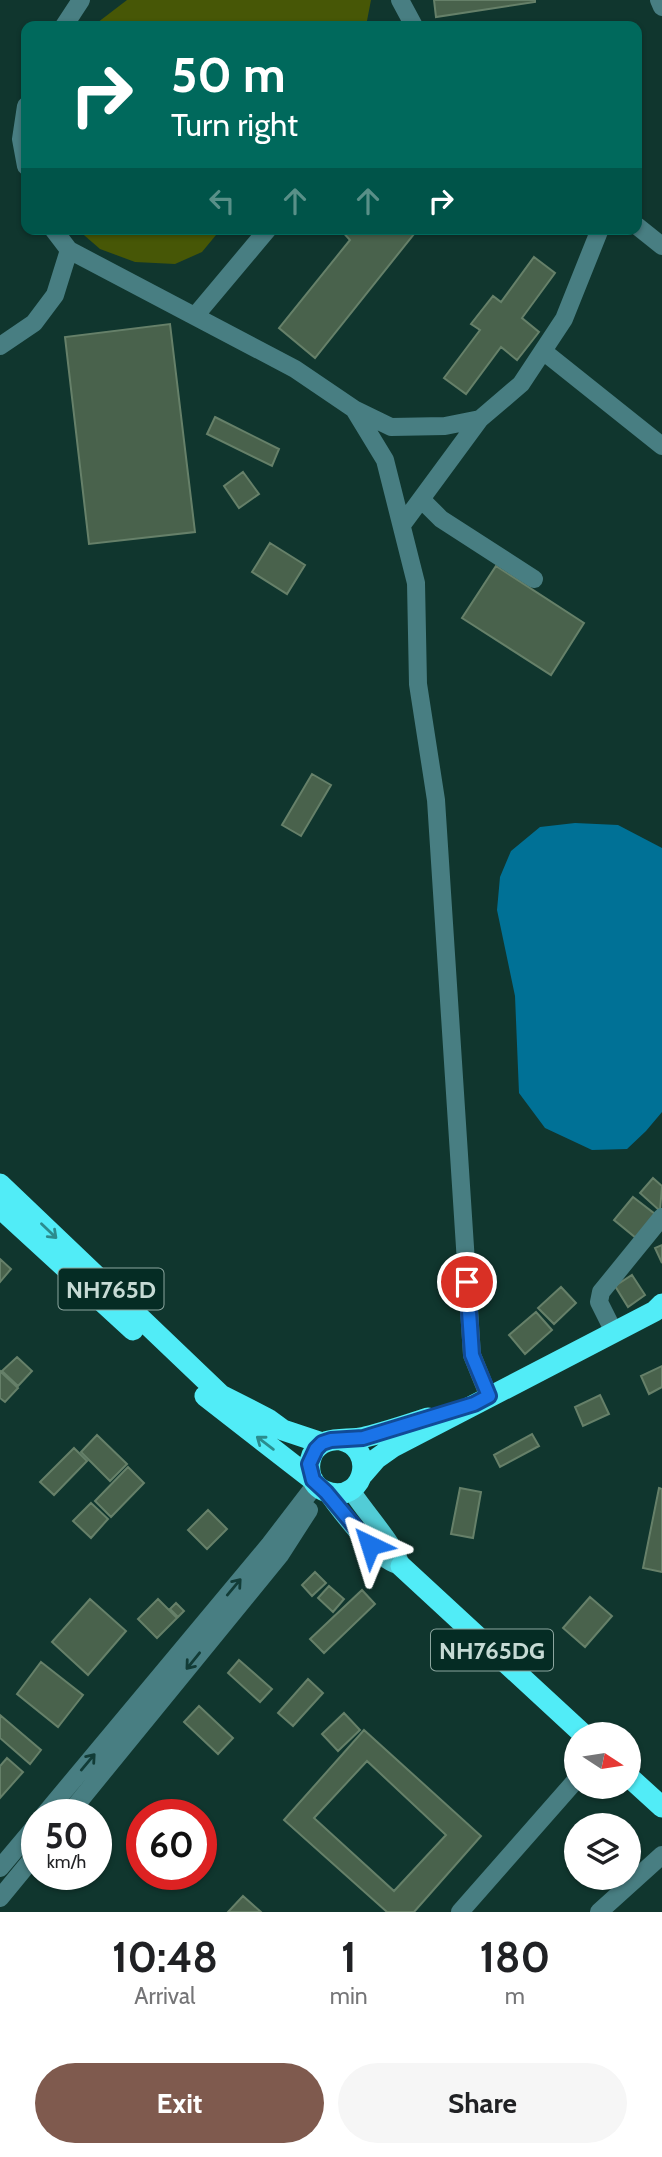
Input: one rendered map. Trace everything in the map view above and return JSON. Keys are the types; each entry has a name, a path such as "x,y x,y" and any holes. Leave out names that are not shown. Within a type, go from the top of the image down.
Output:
{"highway":[{"name":"NH765D","path":"0,1184 221,1395 268,1419 283,1430 354,1446 361,1454 363,1464 357,1482"},
{"name":"NH765D","path":"0,1208 216,1406 319,1487"},
{"name":"NH765D","path":"357,1482 376,1459 393,1447 660,1309"},
{"name":"NH765D","path":"331,1442 363,1438 482,1400"},
{"path":"331,1442 316,1449 309,1464 319,1487 335,1494 357,1482"},
{"name":"NH765DG","path":"401,1566 570,1722"},
{"path":"641,1788 662,1807"}],"main road":[{"path":"319,1487 383,1558 392,1565 401,1566 396,1552 361,1506 357,1482"}],"street":[{"path":"68,21 83,0 92,0"},
{"path":"400,0 411,21"},
{"path":"659,0 662,7"},
{"path":"642,230 662,246"},
{"path":"58,235 69,250 295,369 354,409 391,426 445,426 480,419"},
{"path":"195,316 263,235"},
{"path":"402,525 480,419 521,384 564,319 598,235"},
{"path":"0,346 34,323 55,295 69,250"},
{"path":"543,351 662,446"},
{"path":"354,409 385,460 416,583 418,684 436,800 472,1355 482,1400"},
{"path":"421,499 441,519 534,579"},
{"path":"614,1332 599,1302 601,1292 662,1217"},
{"path":"57,1799 319,1487"},
{"path":"81,1799 280,1555 319,1487"},
{"path":"460,1912 564,1794"},
{"path":"0,1868 21,1843"},
{"path":"599,1912 662,1855"},
{"path":"0,1898 21,1872"}],"green space":[{"path":"127,0 371,0 367,21 100,21"},
{"path":"84,235 216,235 202,252 175,264 135,262 100,249"}],"water":[{"path":"575,823 618,825 662,848 662,1112 627,1149 592,1150 545,1128 519,1093 515,996 497,910 500,877 511,851 540,827"}],"building":[{"path":"434,0 535,0 535,2 436,17"},
{"path":"345,235 413,235 315,358 279,328 350,240"},
{"path":"534,257 555,273 522,318 539,332 517,360 501,347 466,394 444,378 480,330 471,324 493,296 501,302"},
{"path":"170,324 195,532 89,544 65,337"},
{"path":"215,417 279,449 272,466 207,434"},
{"path":"243,472 259,494 239,508 224,486"},
{"path":"270,543 305,565 287,594 252,572"},
{"path":"496,566 584,623 551,675 462,618"},
{"path":"312,774 331,785 301,836 282,825"},
{"path":"653,1178 662,1186 660,1211 640,1193"},
{"path":"633,1197 655,1214 636,1238 614,1220"},
{"path":"662,1245 662,1263 655,1248"},
{"path":"0,1259 11,1269 0,1282"},
{"path":"632,1275 645,1295 628,1307 615,1286"},
{"path":"561,1287 576,1303 554,1324 538,1308"},
{"path":"536,1312 552,1330 525,1354 509,1335"},
{"path":"17,1357 32,1371 18,1386 2,1371"},
{"path":"662,1366 662,1387 649,1394 641,1376"},
{"path":"0,1371 18,1388 5,1402 0,1398"},
{"path":"600,1395 609,1414 583,1426 575,1407"},
{"path":"532,1434 539,1446 500,1467 494,1455"},
{"path":"97,1435 127,1464 110,1481 81,1452"},
{"path":"74,1448 87,1461 54,1495 40,1482"},
{"path":"128,1467 144,1483 111,1517 95,1501"},
{"path":"460,1488 481,1492 473,1538 451,1534"},
{"path":"659,1488 662,1489 662,1572 643,1568"},
{"path":"91,1503 108,1519 91,1538 73,1521"},
{"path":"208,1510 227,1529 207,1549 188,1530"},
{"path":"315,1572 326,1583 312,1596 302,1585"},
{"path":"329,1586 344,1599 333,1612 318,1598"},
{"path":"362,1590 375,1604 324,1653 310,1639"},
{"path":"590,1597 612,1616 585,1647 563,1628"},
{"path":"90,1599 126,1631 88,1675 52,1642"},
{"path":"158,1599 177,1618 157,1638 138,1619"},
{"path":"176,1603 184,1611 178,1617 170,1609"},
{"path":"239,1660 272,1689 260,1702 228,1673"},
{"path":"41,1662 83,1695 58,1727 17,1694"},
{"path":"308,1679 323,1693 293,1726 278,1713"},
{"path":"199,1706 233,1738 218,1754 184,1722"},
{"path":"344,1713 360,1730 338,1751 322,1734"},
{"path":"0,1715 41,1750 30,1764 0,1738"},
{"path":"364,1730 481,1836 414,1912 387,1912 284,1820","holes":["367,1761 446,1835 394,1891 314,1818"]},
{"path":"7,1758 23,1772 0,1798 0,1766"},
{"path":"243,1896 261,1912 228,1912"}],"route":[{"path":"370,1545 313,1480 309,1464 311,1456 322,1443 363,1438 474,1404 489,1396 472,1355 467,1282"}]}
